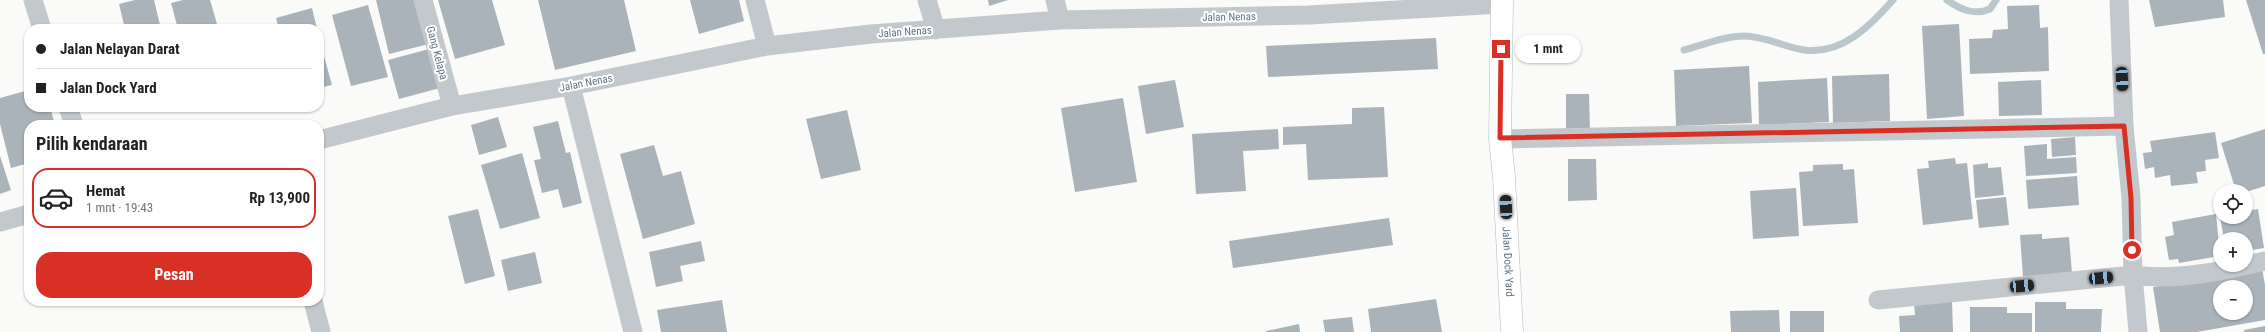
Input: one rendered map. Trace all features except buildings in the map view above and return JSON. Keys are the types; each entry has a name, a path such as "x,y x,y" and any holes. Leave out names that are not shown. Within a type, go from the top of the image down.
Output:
{"street":[{"path":"33,0 40,24"},
{"name":"Gang Kelapa","path":"423,0 452,106"},
{"path":"755,0 767,46"},
{"path":"927,0 936,30"},
{"path":"1055,0 1060,20"},
{"path":"2119,0 2124,126 2131,198 2133,275 2138,332"},
{"name":"Jalan Nenas","path":"324,139 452,106 571,86 767,46 871,34 1060,20 1309,15 1502,2"},
{"name":"Jalan Dock Yard","path":"1502,2 1500,138 1504,176 1512,332"},
{"path":"571,86 633,332"},
{"path":"1500,138 2124,126"},
{"path":"0,222 24,215"},
{"path":"1878,300 2133,275 2159,279 2234,268 2265,261"},
{"path":"314,306 321,332"}],"waterway":[{"path":"1684,50 1736,36 1752,36 1804,50 1831,48 1854,37 1865,29 1893,0"},
{"path":"1947,0 1962,9 1973,12 1990,9 1996,0"}],"route":[{"path":"1501,49 1500,138 2124,126 2131,198 2132,250"}]}
